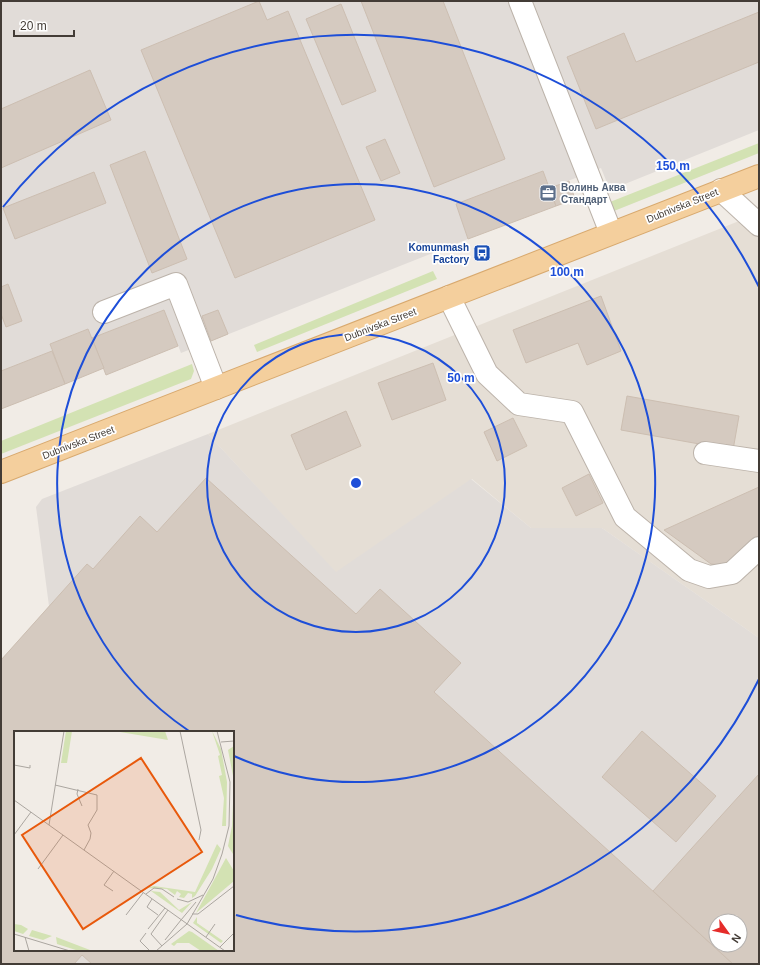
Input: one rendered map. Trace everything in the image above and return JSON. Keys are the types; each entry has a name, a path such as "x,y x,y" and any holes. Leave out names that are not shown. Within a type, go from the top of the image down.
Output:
{"main road":[{"name":"Dubnivska Street","path":"1,472 759,176"}],"lane":[{"path":"520,1 611,233"},
{"path":"721,190 759,225"},
{"path":"104,312 176,284 216,388"},
{"path":"449,297 487,374 519,404 572,412 625,517 689,570 709,577 732,573 759,548"},
{"path":"705,454 759,461"}],"shaded area":[{"path":"1,1 759,1 759,130 610,190 601,168 550,188 543,171 456,204 468,239 181,353 164,310 92,338 88,329 50,344 52,351 1,371"},
{"path":"759,213 759,638 602,528 531,528 472,479 336,573 208,434"},
{"path":"208,434 336,572 471,479 531,528 602,528 759,638 759,964 1,964 1,660 49,606 36,507 42,499"}],"green space":[{"path":"759,143 759,153 614,211 610,202"},
{"path":"433,271 437,279 257,352 254,345"},
{"path":"192,364 194,371 191,379 1,454 1,441"}],"building":[{"path":"259,1 267,20 288,11 375,220 235,278 141,50"},
{"path":"361,1 443,1 505,159 434,187"},
{"path":"341,4 376,91 342,105 306,19"},
{"path":"759,12 759,62 596,129 567,57 624,33 636,62"},
{"path":"90,70 111,120 1,168 1,109"},
{"path":"385,139 400,173 381,181 366,147"},
{"path":"145,151 187,259 152,273 110,165"},
{"path":"543,171 556,206 468,239 456,204"},
{"path":"94,172 106,203 15,239 3,208"},
{"path":"569,181 575,199 556,206 550,188"},
{"path":"8,284 22,321 6,327 1,314 1,287"},
{"path":"601,296 621,351 587,365 578,343 526,363 513,330"},
{"path":"164,310 178,346 106,375 92,338"},
{"path":"218,310 228,334 211,341 202,316"},
{"path":"88,329 104,368 65,384 50,344"},
{"path":"52,351 65,384 1,409 1,371"},
{"path":"433,363 446,400 392,420 378,383"},
{"path":"627,396 739,416 733,450 621,430"},
{"path":"346,411 361,446 306,470 291,435"},
{"path":"513,418 527,446 497,461 484,432"},
{"path":"589,474 603,503 576,516 562,488"},
{"path":"206,478 356,614 380,589 461,663 434,692 708,941 708,953 721,953 733,964 92,964 82,955 74,964 1,964 1,660 87,564 93,569 140,516 157,532"},
{"path":"759,487 759,540 731,566 711,564 664,530"},
{"path":"642,731 716,796 676,842 602,777"},
{"path":"759,774 759,964 733,964 721,953 748,953 748,913 708,913 708,941 653,891"}],"place":[{"name":"Волинь Аква Стандарт","path":"548,193"},
{"name":"Komunmash Factory","path":"482,253"}]}
